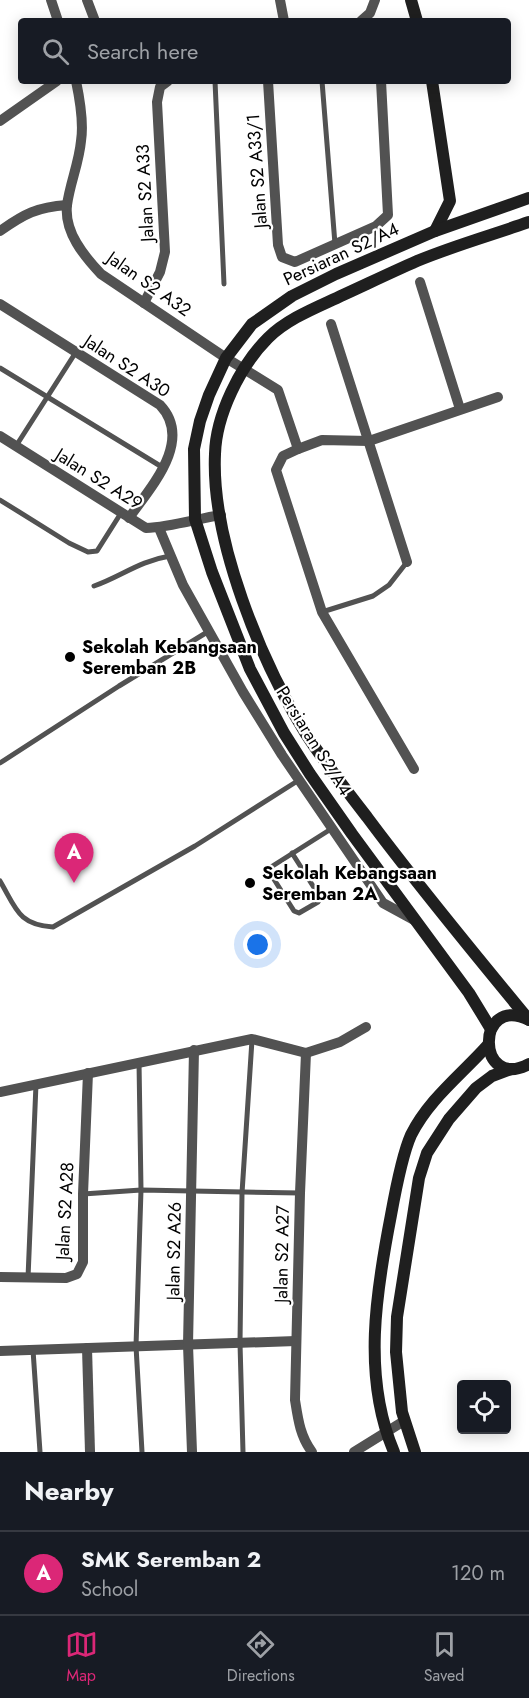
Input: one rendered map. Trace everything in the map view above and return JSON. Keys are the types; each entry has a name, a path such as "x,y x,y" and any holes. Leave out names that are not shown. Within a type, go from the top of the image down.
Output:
{"main road":[{"path":"411,0 416,18"},
{"path":"432,84 450,201 470,219"},
{"name":"Persiaran S2/A4","path":"491,1029 469,993 416,921 304,777 250,669 212,572 195,519 194,449 209,395 226,358 252,324 291,296 336,274 435,231 529,198"},
{"path":"435,231 450,201"},
{"name":"Persiaran S2/A4","path":"529,222 418,261 314,309 293,320 268,338 244,369 234,387 221,416 214,453 221,515 237,584 258,639 285,697 307,734 412,878 529,1020"},
{"path":"394,1452 386,1432 375,1356 375,1313 395,1192 410,1136 428,1108 452,1080 487,1046 491,1029 504,1017 522,1017 529,1020"},
{"path":"487,1046 495,1062 511,1069"},
{"path":"416,1452 404,1421 396,1352 398,1317 419,1178 427,1153 449,1119 476,1088 492,1076 529,1065"}],"street":[{"path":"51,0 57,18"},
{"path":"87,0 94,18"},
{"path":"280,0 283,18"},
{"path":"364,18 370,13 375,0"},
{"path":"0,121 53,84"},
{"name":"Jalan S2 A32","path":"76,84 82,140 67,206 69,223 74,236 88,260 101,274 278,390 298,449"},
{"name":"Jalan S2 A33","path":"144,303 160,272 165,252 157,102 160,87 164,84"},
{"name":"Jalan S2 A33/1","path":"268,84 278,245 282,257 295,262 335,246"},
{"path":"335,246 376,226 388,215 381,84"},
{"path":"0,231 18,218 42,207 67,206"},
{"path":"420,282 460,409"},
{"name":"Jalan S2 A30","path":"0,304 160,405 168,414 172,426 172,443 164,468 125,515"},
{"path":"331,324 408,562"},
{"path":"414,769 322,612 276,470 282,456 322,440 369,441 498,398"},
{"name":"Jalan S2 A29","path":"0,436 146,528 159,528"},
{"path":"221,515 159,528 170,556 249,701 304,777 331,829 383,903 416,921"},
{"path":"0,1092 252,1039 306,1053 340,1042 366,1027"},
{"name":"Jalan S2 A26","path":"192,1452 188,1345 194,1050"},
{"name":"Jalan S2 A27","path":"306,1053 295,1400 304,1442 312,1452"},
{"name":"Jalan S2 A28","path":"0,1277 66,1278 77,1274 83,1262 88,1073"},
{"path":"0,1351 296,1341"},
{"path":"87,1348 90,1452"},
{"path":"354,1452 404,1421"}],"lane":[{"path":"215,84 224,284"},
{"path":"322,84 335,246"},
{"path":"16,446 76,352"},
{"path":"0,368 164,468"},
{"path":"0,500 69,543 88,552 97,551 125,515"},
{"path":"93,586 112,579 142,562 170,556"},
{"path":"322,612 373,596 389,585 408,562"},
{"path":"0,764 119,686 209,631"},
{"path":"0,881 21,917 35,926 53,927 195,846 304,777"},
{"path":"292,853 320,897 318,902 299,913 294,911 270,870 271,867 292,853 331,829"},
{"path":"243,1452 240,1343 242,1193 252,1039"},
{"path":"139,1062 141,1190 136,1346 142,1452"},
{"path":"28,1278 36,1083"},
{"path":"83,1194 141,1190 300,1193"},
{"path":"33,1350 40,1452"}],"place":[{"name":"Sekolah Kebangsaan Seremban 2B","path":"70,657"},
{"name":"SMK Seremban 2","path":"74,883"},
{"name":"Sekolah Kebangsaan Seremban 2A","path":"250,883"}]}
